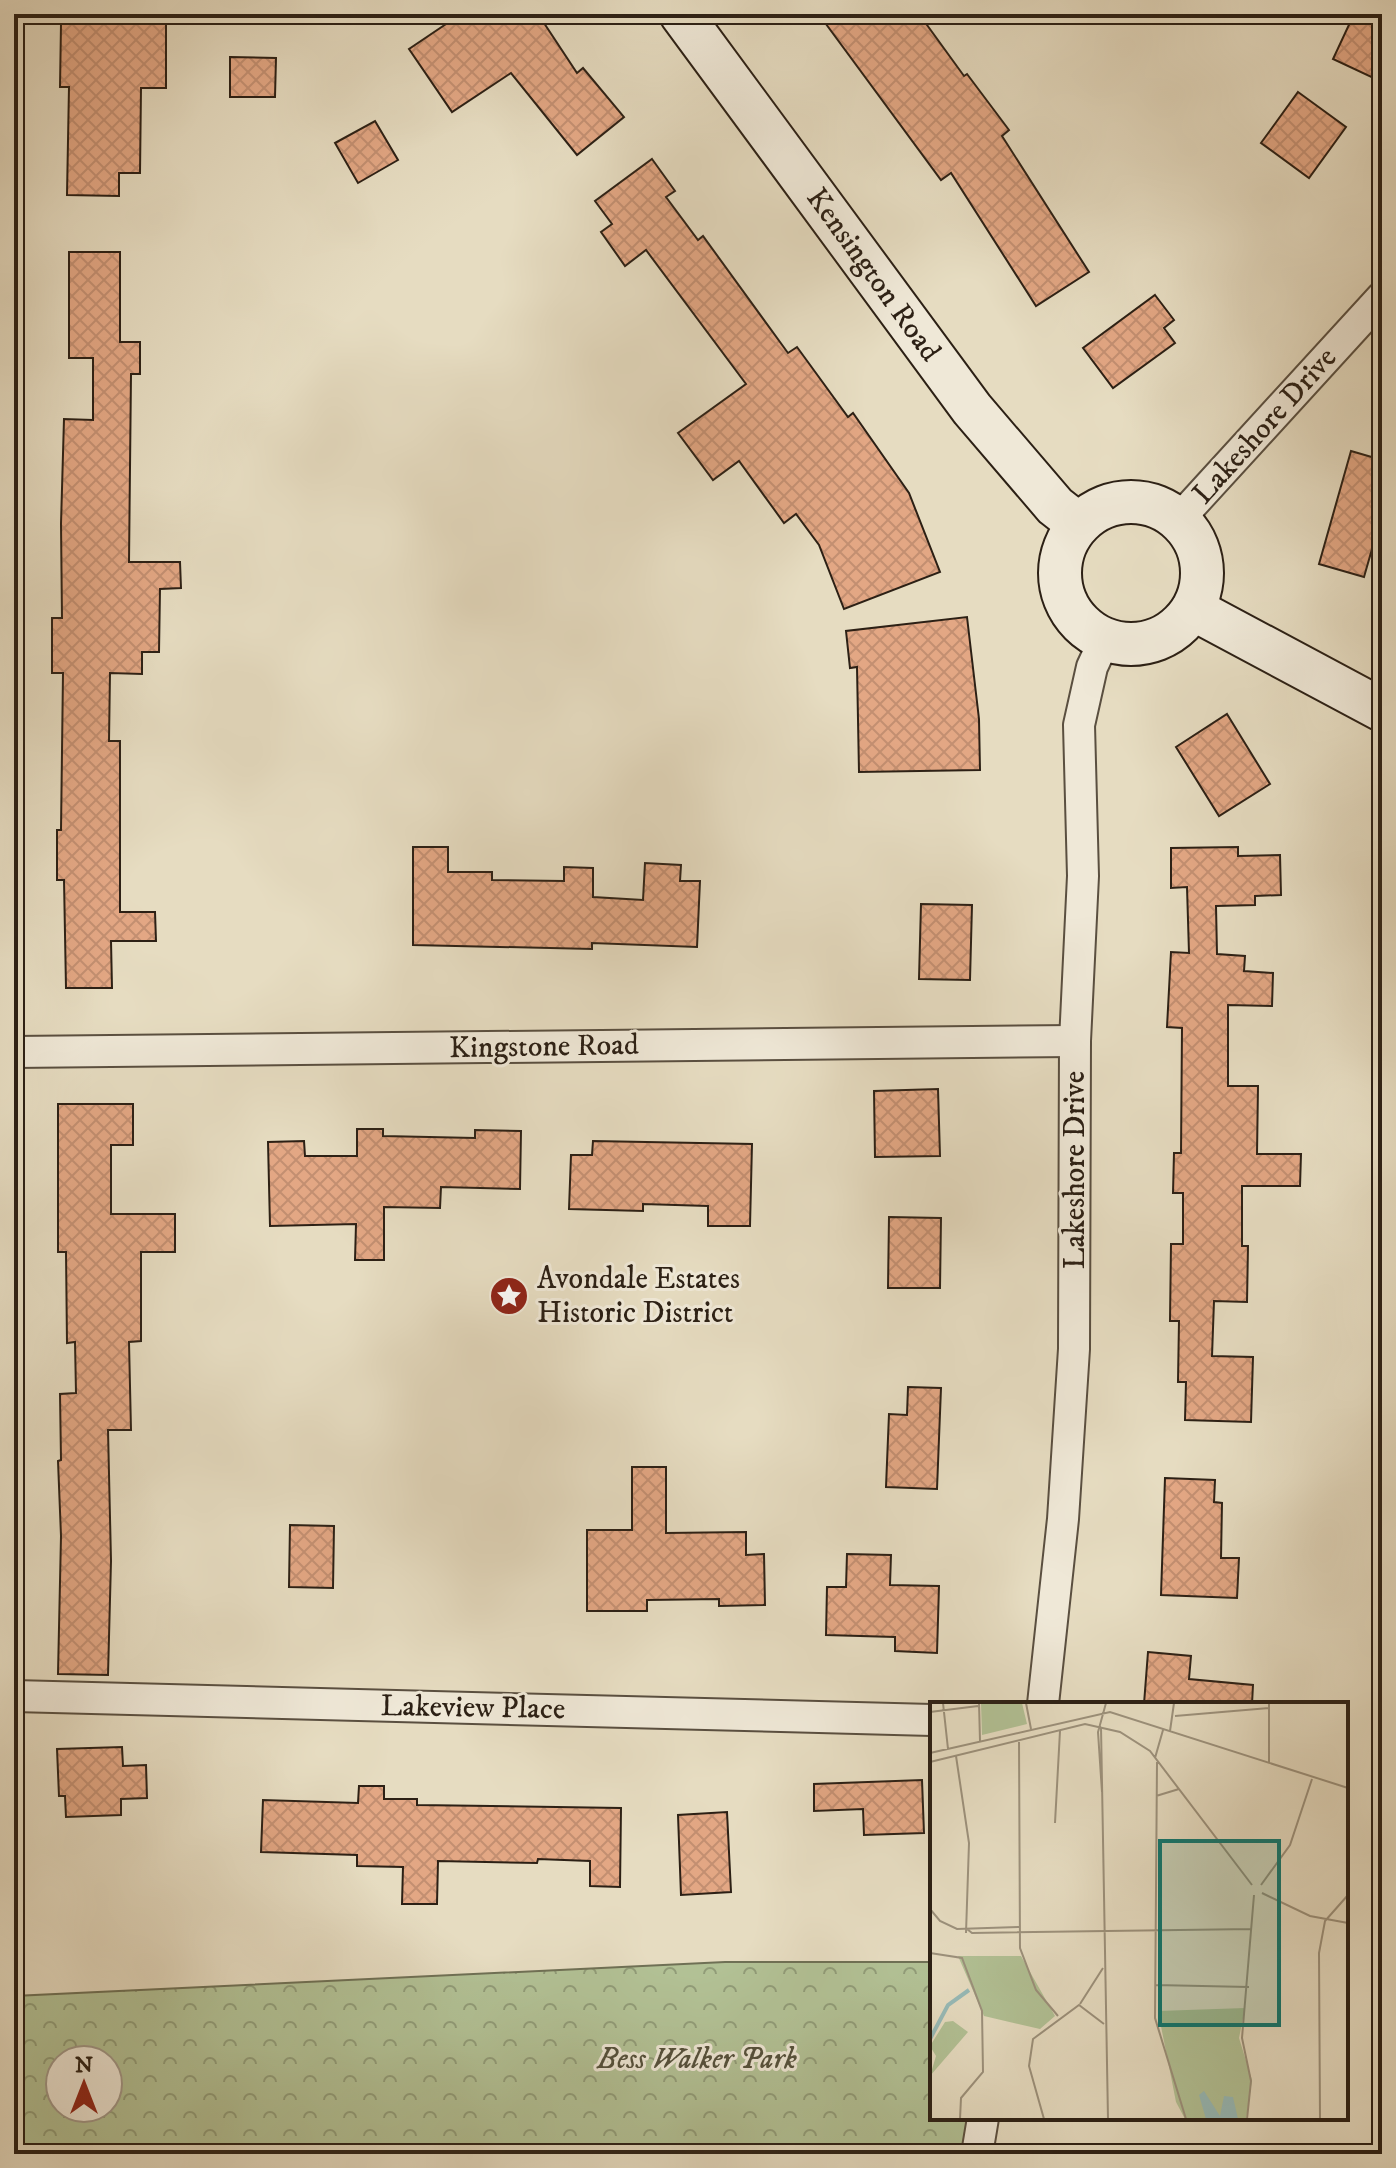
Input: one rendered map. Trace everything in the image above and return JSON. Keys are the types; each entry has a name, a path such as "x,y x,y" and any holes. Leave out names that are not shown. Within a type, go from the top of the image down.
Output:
{"street":[{"name":"Kensington Road","path":"681,14 972,409 1055,506 1078,524"},
{"name":"Lakeshore Drive","path":"1179,519 1382,297"},
{"path":"1139,501 1161,507 1179,519 1195,538 1203,562 1202,587 1193,609 1181,625 1155,640 1125,644 1105,639 1085,627 1070,610 1061,589 1060,566 1066,544 1078,524 1096,510 1117,502 1139,501"},
{"path":"1193,609 1382,710"},
{"name":"Lakeshore Drive","path":"1043,1702 1063,1519 1074,1349 1075,1041 1083,876 1079,725 1092,667 1105,639"},
{"name":"Kingstone Road","path":"14,1052 1075,1041"},
{"name":"Lakeview Place","path":"14,1696 930,1720"},
{"path":"977,2154 983,2120"}],"green space":[{"name":"Bess Walker Park","path":"725,1962 930,1962 930,2120 970,2120 963,2154 14,2154 14,1996"}],"building":[{"path":"461,14 538,14 577,73 583,68 624,117 577,155 511,73 452,112 409,49"},
{"path":"841,14 919,14 964,76 967,74 1009,130 1002,136 1089,272 1036,306 951,173 941,180 826,24"},
{"path":"1354,14 1382,14 1382,82 1333,59"},
{"path":"61,24 166,24 166,88 141,88 140,173 119,173 119,196 67,195 69,87 60,87"},
{"path":"230,57 276,58 275,97 230,97"},
{"path":"1298,92 1346,127 1309,178 1261,143"},
{"path":"375,121 398,160 358,183 335,143"},
{"path":"652,159 675,191 666,197 698,240 703,236 788,353 797,347 848,417 853,413 909,493 940,572 844,609 819,545 796,514 784,523 739,461 713,480 678,433 746,384 646,250 625,266 601,232 612,224 595,201"},
{"path":"69,252 120,252 120,342 140,342 140,374 131,374 129,562 180,562 181,588 160,589 159,652 142,652 142,674 110,673 109,741 120,741 120,912 155,912 156,941 111,941 112,988 66,988 64,880 57,880 57,830 61,830 63,673 52,673 52,618 62,618 64,419 93,420 93,358 69,358"},
{"path":"1155,295 1174,320 1164,328 1175,343 1113,388 1083,348"},
{"path":"1351,451 1382,460 1382,514 1364,577 1319,564"},
{"path":"967,617 979,719 980,770 859,772 857,667 850,668 846,631"},
{"path":"1227,714 1270,784 1219,816 1176,747"},
{"path":"413,847 448,847 448,872 492,872 492,880 564,881 564,867 593,868 593,897 643,900 645,863 681,865 680,881 700,881 697,947 592,943 592,949 413,945"},
{"path":"1238,847 1238,856 1280,855 1281,895 1255,896 1255,905 1216,906 1217,954 1245,956 1244,971 1273,973 1272,1006 1228,1005 1228,1086 1258,1086 1257,1154 1301,1154 1300,1186 1242,1186 1242,1246 1248,1246 1247,1302 1214,1301 1212,1356 1253,1357 1251,1422 1185,1420 1186,1382 1178,1382 1179,1321 1170,1321 1171,1244 1183,1244 1183,1193 1173,1193 1174,1153 1181,1153 1182,1028 1167,1027 1171,952 1189,953 1187,887 1171,888 1171,848"},
{"path":"921,904 972,905 970,980 919,979"},
{"path":"938,1089 940,1156 875,1157 874,1091"},
{"path":"58,1104 133,1104 133,1145 111,1145 111,1214 175,1214 175,1252 141,1252 141,1341 129,1342 131,1430 108,1430 111,1561 108,1675 58,1674 60,1394 76,1393 75,1342 67,1343 66,1252 58,1252"},
{"path":"357,1129 383,1129 383,1136 475,1138 475,1130 521,1131 520,1189 441,1187 440,1208 384,1207 384,1260 355,1260 356,1224 270,1226 268,1142 304,1141 305,1156 357,1156"},
{"path":"593,1141 752,1144 750,1226 708,1226 708,1206 643,1204 643,1211 569,1209 571,1155 592,1155"},
{"path":"889,1217 941,1218 940,1288 888,1288"},
{"path":"908,1387 941,1388 937,1489 886,1487 889,1414 907,1415"},
{"path":"632,1467 666,1467 666,1533 746,1532 746,1555 764,1554 765,1605 719,1606 719,1599 647,1600 647,1611 587,1611 587,1530 632,1530"},
{"path":"1165,1478 1215,1480 1214,1502 1222,1503 1221,1558 1239,1558 1237,1598 1161,1595"},
{"path":"290,1525 334,1526 333,1588 289,1587"},
{"path":"847,1554 891,1555 890,1585 939,1586 937,1653 895,1651 895,1637 826,1635 827,1587 846,1587"},
{"path":"1148,1652 1191,1656 1189,1679 1253,1685 1252,1702 1144,1702"},
{"path":"122,1747 123,1766 146,1765 147,1798 121,1799 121,1815 66,1817 65,1796 59,1796 57,1749"},
{"path":"922,1780 924,1833 864,1835 863,1809 814,1811 814,1784"},
{"path":"359,1786 384,1786 384,1799 417,1799 417,1805 621,1808 620,1887 590,1886 590,1861 438,1861 437,1904 402,1904 403,1867 357,1866 357,1855 261,1852 263,1800 358,1803"},
{"path":"727,1812 731,1892 681,1895 678,1815"}],"place":[{"name":"Avondale Estates Historic District","path":"509,1296"}]}
